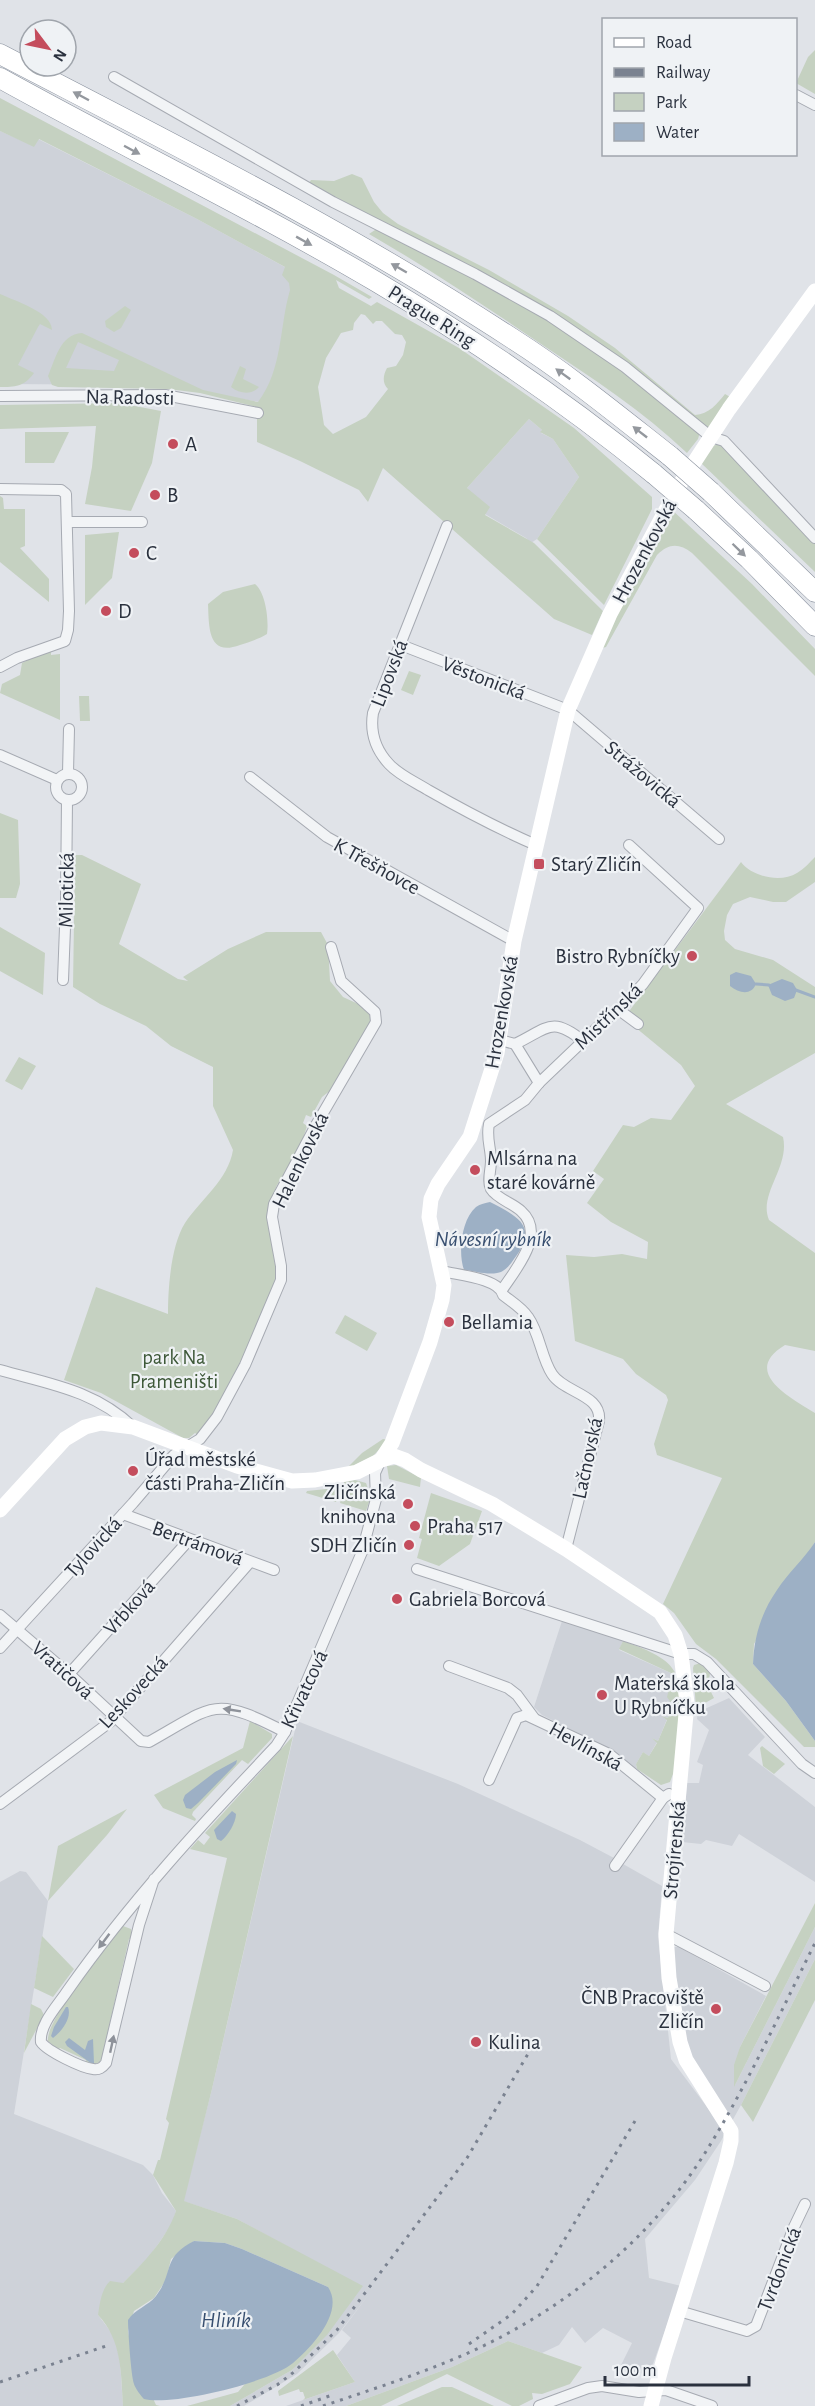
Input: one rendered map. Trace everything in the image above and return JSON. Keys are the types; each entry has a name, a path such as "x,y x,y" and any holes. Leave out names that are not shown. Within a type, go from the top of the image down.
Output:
{"highway":[{"path":"0,43 18,56"},
{"name":"Prague Ring","path":"0,54 279,201 445,295 565,375 670,456 815,592"},
{"name":"Prague Ring","path":"0,78 80,123 315,247 409,301 549,393 654,474 696,510 815,626"},
{"path":"49,78 54,82"},
{"path":"0,88 80,123"}],"street":[{"path":"114,77 333,202 475,274 550,316 624,367 711,437 724,441 815,538"},
{"path":"797,96 815,105"},
{"name":"Hrozenkovská","path":"381,1460 396,1434 430,1342 441,1300 444,1285 429,1216 431,1199 438,1184 482,1122 500,1040 504,995 514,941 567,710 610,614 680,484 815,291"},
{"name":"Na Radosti","path":"0,396 165,395 258,413"},
{"path":"0,489 61,490 67,496 69,630 65,641 17,658 0,667"},
{"path":"68,522 142,522"},
{"name":"Lipovská","path":"447,526 373,713 373,731 379,751 391,766 408,778 476,816 536,845"},
{"name":"Věstonická","path":"400,645 567,710"},
{"name":"Strážovická","path":"567,710 719,838"},
{"path":"68,773 69,729"},
{"path":"0,755 57,780 68,773"},
{"path":"67,800 78,796 82,785 79,777 68,773"},
{"name":"K Třešňovce","path":"250,777 327,837 514,941"},
{"name":"Milotická","path":"57,780 56,791 60,797 67,800 63,980"},
{"name":"Mistřínská","path":"482,1122 525,1100 539,1083 619,1010 643,984 698,908 629,845"},
{"name":"Halenkovská","path":"187,1448 200,1439 217,1417 245,1365 267,1316 282,1275 272,1217 274,1204 375,1022 375,1012 341,981 331,947"},
{"path":"619,1010 638,1024"},
{"path":"515,1044 546,1027 562,1027 583,1041"},
{"path":"500,1040 515,1044 539,1083"},
{"path":"482,1122 492,1159 489,1185 492,1191 522,1211 530,1233 525,1257 502,1290"},
{"name":"Lačnovská","path":"442,1271 491,1282 502,1290 503,1295 530,1320 552,1375 566,1387 593,1402 599,1412 566,1549"},
{"path":"0,1370 88,1395 118,1413 133,1427"},
{"path":"0,1510 58,1444 85,1427 101,1424 133,1427 255,1472 303,1482 344,1475 381,1460"},
{"name":"Tylovická","path":"0,1648 18,1631 174,1455 187,1448"},
{"name":"Strojírenská","path":"381,1460 394,1456 405,1460 492,1504 566,1549 660,1612 675,1635 681,1654 687,1703 666,1934 669,1978 682,2051 725,2119 732,2137 651,2406"},
{"name":"Křivatcová","path":"154,1878 139,1925 105,2065 98,2069 89,2068 48,2050 40,2038 48,2021 122,1917 154,1878 276,1746 285,1732 362,1552 376,1499 375,1473 381,1460"},
{"name":"Bertrámová","path":"123,1514 274,1570"},
{"name":"Vrbková","path":"69,1674 189,1540"},
{"name":"Leskovecká","path":"0,1804 110,1722 250,1562"},
{"path":"417,1569 681,1654 694,1654 707,1662 802,1764 815,1773"},
{"name":"Vratičová","path":"0,1615 69,1674 137,1738 147,1742 202,1711 218,1708 234,1709 258,1717 285,1732"},
{"name":"Hevlínská","path":"449,1666 508,1688 522,1701 534,1718"},
{"name":"Hevlínská","path":"489,1780 517,1718 526,1715 609,1754 663,1798"},
{"path":"615,1866 663,1798 680,1788"},
{"path":"122,1917 139,1925"},
{"path":"666,1934 765,1986"},
{"name":"Tvrdonická","path":"679,2311 747,2331 756,2326 804,2204"},
{"path":"539,2406 597,2386 639,2392 666,2390 712,2406"}],"shaded area":[{"path":"0,131 34,146 38,139 197,219 292,271 305,410 162,385 0,384"},
{"path":"529,419 542,430 541,433 553,439 579,477 537,539 531,543 485,514 467,488"},
{"name":"Mateřská škola U Rybníčku","path":"562,1621 623,1641 619,1650 673,1674 672,1704 668,1718 662,1716 667,1719 658,1741 652,1738 657,1742 649,1756 643,1752 636,1764 637,1769 610,1749 542,1715 534,1707"},
{"path":"729,1698 765,1737 748,1755 815,1807 815,1882 739,1834 732,1846 706,1840 701,1844 682,1842 687,1783 699,1783 703,1765 697,1762 709,1730 697,1719 698,1712"},
{"path":"297,1721 458,1784 580,1840 614,1858 611,1863 623,1864 662,1886 658,1937 671,2059 716,2119 685,2044 672,1947 679,1947 766,1996 740,2047 735,2085 815,1927 815,1959 741,2105 695,2180 645,2239 649,2278 681,2286 649,2375 619,2369 632,2343 603,2328 585,2343 572,2327 559,2345 542,2353 508,2341 452,2367 346,2406 286,2406 355,2382 337,2355 351,2338 342,2330 370,2293 339,2333 297,2374 244,2406 230,2406 292,2370 362,2287 237,2219 183,2201 212,2089"},
{"path":"20,1871 26,1872 48,1901 14,2114 143,2165 153,2175 162,2193 176,2211 172,2224 149,2257 123,2283 98,2315 114,2336 120,2361 123,2406 0,2406 0,1882"}],"green space":[{"path":"815,50 815,94 797,84 808,57"},
{"path":"0,98 334,275 372,297 369,299 336,280 339,288 371,306 377,302 459,348 574,428 652,497 652,509 604,605 537,539 579,477 553,439 540,432 542,430 529,419 467,488 490,507 485,515 534,543 603,611 592,635 554,619 383,468 368,502 359,490 257,442 257,407 200,393 168,389 52,385 48,376 59,349 68,338 82,333 203,390 258,402 272,376 276,362 290,290 289,283 282,275 285,267 197,219 39,139 34,147 0,131","holes":["361,314 373,324 376,321 382,321 395,334 402,335 406,342 403,355 396,366 387,368 384,379 388,389 366,417 333,434 324,425 318,387 326,358 341,333 353,330 354,323","78,342 119,360 114,371 66,368"]},
{"path":"352,174 362,178 374,202 383,213 398,224 489,270 568,316 615,348 695,415 709,411 725,394 732,398 710,430 521,295 309,183 311,180 334,181"},
{"path":"378,228 477,277 591,346 700,432 698,439 687,453 653,423 598,382 413,260 369,234"},
{"path":"0,294 40,313 46,318 52,330 40,324 38,327 18,365 34,373 23,384 15,386 0,387"},
{"path":"125,306 131,310 121,328 114,332 106,327 105,321"},
{"path":"240,366 246,369 243,379 259,387 256,390 246,393 231,387"},
{"path":"119,403 161,411 152,463 131,511 85,504 96,426 0,429 0,405"},
{"path":"25,432 69,432 54,463 25,463"},
{"path":"720,444 725,446 815,544 815,572 700,462 712,446"},
{"path":"0,496 3,498 4,509 25,509 25,546 20,548 49,579 49,602 0,562"},
{"path":"671,509 752,584 815,649 815,676 692,553 678,546 670,546 657,555 606,647 599,649"},
{"path":"119,532 112,578 85,605 85,535"},
{"path":"255,584 262,594 266,607 267,634 229,648 216,644 210,631 208,604 223,592"},
{"path":"51,652 51,655 60,654 60,720 0,693 2,684 20,675 22,663 40,654"},
{"path":"409,671 421,675 413,695 401,690"},
{"path":"79,696 89,696 90,721 80,721"},
{"path":"0,813 18,820 20,884 16,898 0,898"},
{"name":"park Na Prameništi","path":"75,855 82,855 141,884 119,944 178,979 188,981 183,977 228,949 266,932 321,932 328,945 330,981 343,997 367,1008 372,1019 331,1090 322,1097 311,1117 306,1115 303,1123 307,1126 299,1151 277,1185 267,1211 277,1278 249,1346 219,1408 198,1435 195,1433 189,1438 183,1438 101,1393 64,1380 96,1287 168,1314 171,1267 180,1232 191,1214 226,1171 233,1150 213,1106 213,1067 171,1046 146,1026 100,1004 73,987"},
{"path":"815,857 815,882 786,902 750,897 733,904 727,915 724,931 725,940 735,949 773,960 815,987 815,1053 726,1104 783,1137 782,1159 768,1200 769,1220 815,1253 815,1351 785,1345 772,1355 767,1365 768,1374 774,1384 815,1413 815,1542 754,1644 753,1664 786,1701 815,1741 815,1747 804,1747 716,1659 696,1644 674,1613 663,1604 722,1478 657,1455 654,1444 668,1400 666,1395 636,1374 623,1359 575,1341 566,1255 594,1257 622,1254 647,1259 648,1242 611,1222 587,1203 604,1179 593,1171 623,1125 634,1127 651,1118 671,1120 695,1086 681,1065 624,1018 741,862 759,875 783,878 800,871"},
{"path":"0,927 45,953 43,995 0,971"},
{"path":"19,1057 36,1066 22,1090 5,1081"},
{"path":"345,1315 377,1333 367,1351 335,1333"},
{"path":"383,1439 388,1440 373,1456 345,1470 362,1453"},
{"path":"396,1465 421,1478 420,1487 389,1479 387,1466"},
{"path":"355,1480 366,1483 371,1497 345,1486 344,1482"},
{"path":"336,1488 341,1490 336,1502 306,1493 307,1491"},
{"path":"344,1490 370,1499 366,1511 340,1503"},
{"path":"431,1493 482,1511 470,1544 439,1566 417,1558 422,1539 419,1538"},
{"path":"623,1641 663,1659 678,1678 682,1719 675,1774 670,1782 661,1785 637,1769 636,1764 643,1752 649,1756 657,1743 652,1738 658,1741 667,1720 662,1716 668,1718 672,1704 667,1697 673,1674 619,1649"},
{"path":"701,1663 710,1673 708,1686 714,1698 696,1708 693,1668 694,1665"},
{"path":"250,1721 272,1734 272,1738 248,1764 242,1760 193,1812 195,1821 163,1808 154,1795 243,1748"},
{"path":"293,1736 184,2201 237,2219 363,2286 327,2335 292,2370 230,2406 187,2406 238,2392 328,2287 225,2243 194,2241 171,2259 166,2280 154,2298 134,2311 128,2331 132,2352 156,2405 160,2406 123,2406 119,2358 112,2335 98,2315 100,2301 110,2281 123,2283 154,2250 172,2222 176,2211 153,2175 158,2160 160,2160 169,2123 166,2119 227,1858 190,1849 198,1840 204,1845 210,1837 205,1833"},
{"path":"762,1746 785,1764 774,1774 763,1766 760,1748"},
{"path":"127,1809 107,1835 48,1901 58,1846"},
{"path":"815,1903 815,1927 734,2087 734,2065 740,2047"},
{"path":"123,1926 131,1929 133,1938 129,1939 103,2053 106,2055 97,2064 85,2063 86,2060 60,2048 58,2050 48,2041 50,2031 77,1985"},
{"path":"42,1936 74,1969 53,1997 34,1988"},
{"path":"815,1959 815,2000 753,2122 741,2105"},
{"path":"31,2004 41,2009 44,2015 24,2053"},
{"path":"508,2341 582,2367 570,2384 542,2394 532,2393 533,2399 519,2406 512,2406 447,2374 381,2406 346,2406 452,2367"},
{"path":"333,2350 355,2382 303,2400 305,2398 303,2392 299,2389 279,2396 278,2391"},
{"path":"442,2387 452,2387 494,2406 397,2406"}],"water":[{"path":"736,972 751,976 756,984 754,988 744,992 730,986 730,975"},
{"path":"782,979 793,983 797,990 794,998 785,1001 772,995 768,985"},
{"name":"Návesní rybník","path":"490,1202 517,1218 525,1231 525,1239 505,1270 489,1274 464,1270 461,1246 467,1220 476,1207"},
{"path":"815,1542 815,1741 786,1701 753,1664 757,1635 771,1599"},
{"path":"237,1760 236,1764 198,1803 191,1809 186,1808 183,1800 185,1795 215,1772"},
{"path":"232,1811 236,1814 235,1821 221,1841 217,1839 214,1830"},
{"path":"68,2007 69,2016 63,2028 53,2038 51,2036 54,2027"},
{"path":"69,2038 85,2050 88,2041 93,2039 94,2063 92,2064 67,2046 65,2042"},
{"name":"Hliník","path":"194,2241 225,2243 328,2287 332,2297 329,2318 324,2329 308,2348 281,2371 242,2385 196,2396 144,2399 133,2379 128,2320 156,2296 162,2287 172,2259"}],"waterway":[{"path":"756,984 769,985"},
{"path":"793,989 815,997"}],"railway":[{"path":"323,2406 442,2364 514,2330 577,2289 635,2240 684,2184 705,2153 749,2076 815,1943"},
{"path":"237,2406 277,2385 294,2372 337,2330 467,2158 532,2047"},
{"path":"469,2344 512,2314 537,2286 635,2121"},
{"path":"0,2382 106,2346"},
{"path":"301,2406 332,2395"}],"place":[{"name":"A","path":"173,444"},
{"name":"B","path":"155,495"},
{"name":"C","path":"134,553"},
{"name":"D","path":"106,611"},
{"name":"Starý Zličín","path":"539,864"},
{"name":"Bistro Rybníčky","path":"692,956"},
{"name":"Mlsárna na staré kovárně","path":"475,1170"},
{"name":"Bellamia","path":"449,1322"},
{"name":"Úřad městské části Praha-Zličín","path":"133,1471"},
{"name":"Zličínská knihovna","path":"408,1504"},
{"name":"Praha 517","path":"415,1526"},
{"name":"SDH Zličín","path":"409,1545"},
{"name":"Gabriela Borcová","path":"397,1599"},
{"name":"Mateřská škola U Rybníčku","path":"602,1695"},
{"name":"ČNB Pracoviště Zličín","path":"716,2009"},
{"name":"Kulina","path":"476,2042"}]}
